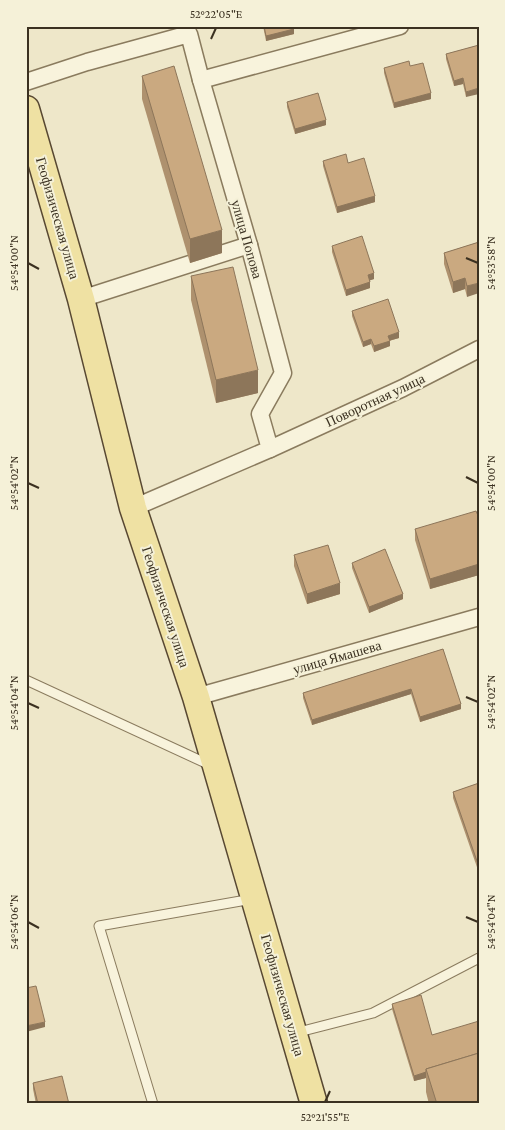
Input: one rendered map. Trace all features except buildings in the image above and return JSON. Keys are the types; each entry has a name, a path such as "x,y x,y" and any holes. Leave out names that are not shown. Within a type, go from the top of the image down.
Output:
{"main road":[{"name":"Геофизическая улица","path":"26,109 81,299 133,508 196,697 314,1104"}],"street":[{"path":"201,80 400,26"},
{"name":"улица Попова","path":"26,82 87,62 189,34 283,373 260,414 270,449"},
{"path":"81,299 249,245"},
{"name":"Поворотная улица","path":"270,449 403,388 479,349"},
{"path":"133,508 270,449"},
{"name":"улица Ямашева","path":"196,697 479,617"}],"lane":[{"path":"26,680 217,768"},
{"path":"153,1104 99,926 255,898"},
{"path":"294,1033 373,1013 479,958"}]}
